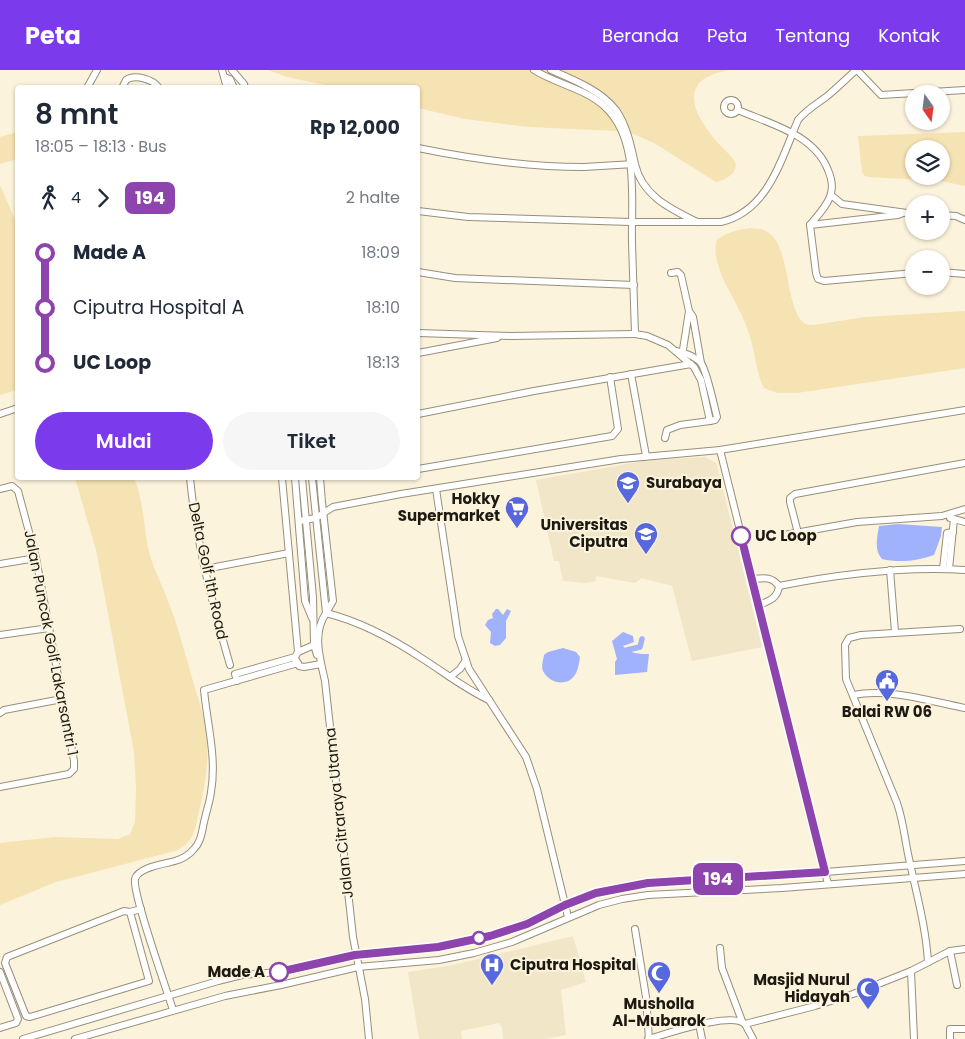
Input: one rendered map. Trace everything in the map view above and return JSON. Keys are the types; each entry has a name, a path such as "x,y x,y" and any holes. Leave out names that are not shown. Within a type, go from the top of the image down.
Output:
{"street":[{"path":"88,85 96,70"},
{"path":"232,70 246,85"},
{"path":"534,70 589,95 605,107 618,124 642,182 654,196 677,212 698,222"},
{"path":"551,70 593,90 615,110 624,124 633,164 631,222 635,334"},
{"path":"420,211 468,217 631,222 721,222 730,220 755,204 774,175 798,120 803,114 826,97 856,70 881,94 965,90"},
{"path":"223,73 232,85"},
{"path":"124,85 128,78 133,77 154,82 156,85"},
{"path":"738,110 792,134 817,150 825,162 830,175 831,195 810,225 816,273 821,281 905,274"},
{"path":"420,148 479,159 535,164 584,167 633,164"},
{"path":"831,195 842,204 903,213"},
{"path":"810,225 903,213"},
{"path":"950,216 965,220"},
{"path":"420,272 464,278 634,285"},
{"path":"672,273 678,272 681,275 688,311 680,353"},
{"path":"950,273 965,274"},
{"path":"665,438 667,430 673,426 710,421 717,417 701,363 693,317 691,312 688,311"},
{"path":"420,333 510,336 635,334 658,340 701,363"},
{"path":"420,353 510,336"},
{"path":"680,353 696,370 701,380 710,421"},
{"path":"420,414 610,377 691,364"},
{"path":"631,374 646,456"},
{"path":"420,469 612,436 618,430 610,377"},
{"path":"0,414 15,409"},
{"path":"302,520 316,518 333,507 436,489 646,456 720,450 965,410"},
{"path":"720,450 828,884"},
{"path":"798,533 790,502 790,498 795,494 965,464"},
{"name":"Delta Golf 1th Road","path":"190,480 204,569 214,612 230,664"},
{"path":"282,480 297,657 299,666 304,668 320,661"},
{"name":"Jalan Citraraya Utama","path":"295,480 313,597 314,645 320,661"},
{"name":"Jalan Citraraya Utama","path":"300,501 302,480"},
{"name":"Jalan Citraraya Utama","path":"312,480 326,613"},
{"name":"Jalan Citraraya Utama","path":"320,480 333,601 318,630 320,661 327,699 355,955 365,999 369,1039"},
{"name":"Jalan Puncak Golf Lakarsantri 1","path":"0,489 12,486 18,491 36,558 74,761 74,769 69,774 0,787"},
{"path":"436,489 458,636 469,669 526,757 537,789 568,917"},
{"path":"300,501 313,500 333,507"},
{"path":"784,535 857,522 942,516 965,509"},
{"path":"942,516 965,522"},
{"path":"946,569 946,533 953,532 954,519"},
{"path":"204,569 289,553"},
{"path":"0,564 36,558"},
{"path":"779,586 817,579 890,570 965,570"},
{"path":"890,570 895,632"},
{"path":"752,579 769,578 774,580 779,586 775,597 759,605"},
{"path":"326,613 349,618 377,631 474,693 490,701"},
{"path":"0,636 49,628"},
{"path":"928,962 926,935 910,864 904,823 898,803 845,672 845,645 851,637 861,635 960,629"},
{"path":"173,1010 141,909 135,877 147,869 187,856 196,848 200,840 212,791 213,770 210,725 204,690 237,681 297,657 314,645"},
{"path":"450,677 460,669 466,660"},
{"path":"853,694 893,694 965,708"},
{"path":"1,710 62,699"},
{"path":"23,1039 242,975 279,972 355,955 438,947 472,940 527,924 565,905 596,893 648,883 965,861"},
{"path":"75,1039 225,996 358,967 440,960 474,953 512,942 599,905 648,895 965,874"},
{"path":"130,912 150,981 78,1004 30,1017 26,1016 6,963 7,957 124,911 130,912 141,909"},
{"path":"635,929 646,997 649,1039 698,1024 735,1020 744,1022 815,1006 911,971 950,951 965,949"},
{"path":"720,948 722,968 753,1039"},
{"path":"950,951 957,985"},
{"path":"911,971 914,1039"},
{"path":"0,972 18,1019 16,1023 0,1028"},
{"path":"698,1024 702,1039"},
{"path":"950,1039 950,1030 965,1030"}],"shaded area":[{"path":"268,70 731,70 713,74 701,81 695,90 694,101 703,124 734,160 736,166 727,178 716,182 654,143 631,133 529,127 465,119 420,108 420,85 325,85 287,77"},
{"path":"965,132 965,186 950,183 950,140 905,140 905,179 869,177 865,176 862,172 858,136"},
{"path":"15,133 15,160 0,164 0,137"},
{"path":"0,185 15,219 15,391 0,395"},
{"path":"752,228 766,231 776,242 785,265 793,304 804,323 814,325 865,317 965,311 965,368 797,393 777,393 764,388 758,372 748,330 718,266 716,257 717,240 733,231"},
{"name":"Universitas Ciputra","path":"705,457 716,463 718,469 762,647 692,661 672,586 642,578 635,583 596,576 596,581 586,583 563,581 559,561 554,561 536,480 649,460"},
{"path":"76,480 135,480 140,497 151,559 174,618 203,715 206,732 207,766 195,830 190,840 175,851 56,882 0,905 0,843 55,837 118,839 130,834 135,822 134,752 96,550"},
{"name":"Ciputra Hospital","path":"573,936 586,982 561,990 566,1035 545,1039 503,1039 502,1027 499,1023 461,1031 462,1039 419,1039 408,972 453,965"}],"water":[{"path":"898,524 942,527 941,536 934,555 908,561 882,559 877,548 879,526"},
{"path":"496,609 503,615 507,609 511,611 506,621 506,638 500,645 495,646 490,643 491,632 485,625 488,620 493,618 492,614"},
{"path":"623,632 633,636 634,642 623,646 626,649 635,653 649,654 647,672 615,675 615,662 617,659 612,641"},
{"path":"563,648 576,652 580,657 577,670 574,676 567,682 553,681 542,669 544,655"}],"waterway":[{"path":"627,650 640,647 642,639"}],"bus line":[{"name":"194","path":"279,972 355,955 438,947 472,940 508,931 527,924 565,905 596,893 620,887 648,883 825,872 741,536"}],"place":[{"name":"Surabaya","path":"628,504"},
{"name":"Hokky Supermarket","path":"517,529"},
{"name":"UC Loop","path":"741,536"},
{"name":"Universitas Ciputra","path":"646,555"},
{"name":"Balai RW 06","path":"887,702"},
{"name":"Made A","path":"279,972"},
{"name":"Ciputra Hospital","path":"492,986"},
{"name":"Musholla Al-Mubarok","path":"659,994"},
{"name":"Masjid Nurul Hidayah","path":"868,1010"}]}
